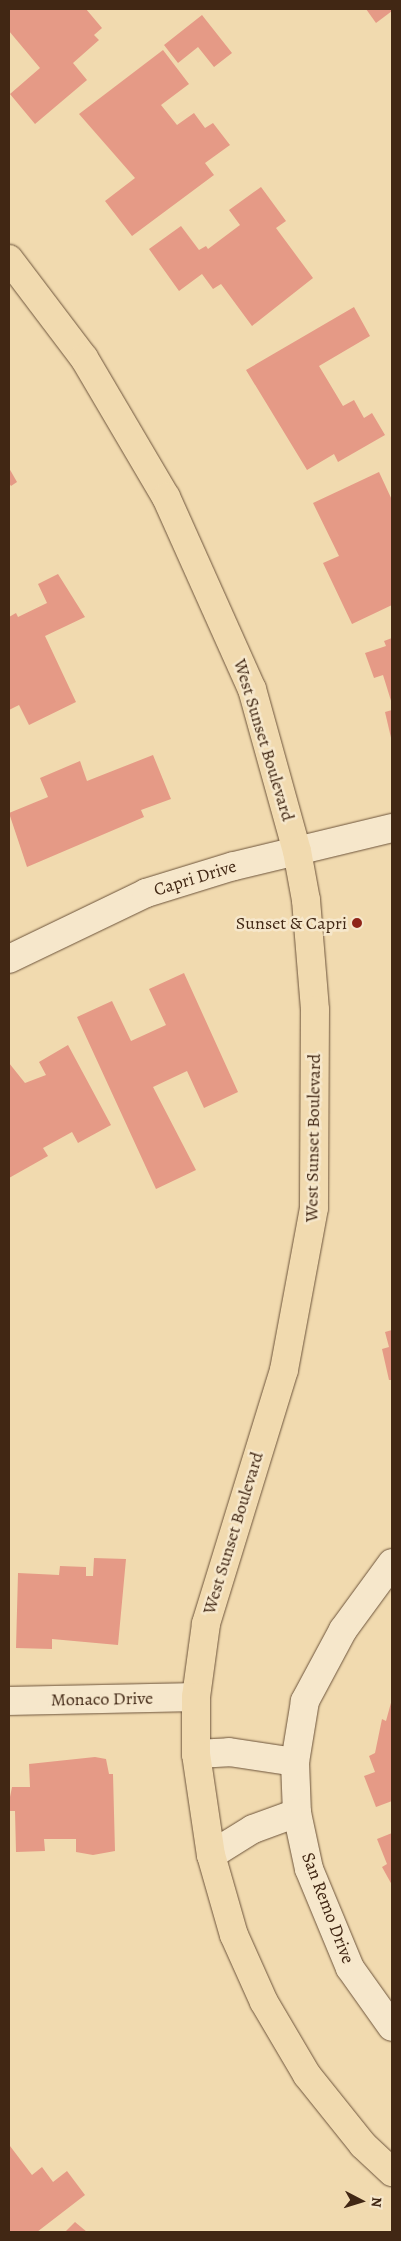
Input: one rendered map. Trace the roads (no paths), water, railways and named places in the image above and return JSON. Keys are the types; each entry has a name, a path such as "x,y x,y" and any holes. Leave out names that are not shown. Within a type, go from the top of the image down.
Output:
{"main road":[{"name":"West Sunset Boulevard","path":"9,259 84,358 166,497 252,689 297,851 306,900 314,1010 314,1208 284,1370 206,1624 196,1697 196,1754 211,1855 234,1935 269,2010 306,2075 363,2145 392,2172"}],"street":[{"name":"Capri Drive","path":"9,959 146,894 297,851 392,828"},
{"path":"211,1855 253,1829 297,1813 295,1762 305,1701 343,1630 392,1562"},
{"name":"Monaco Drive","path":"9,1701 196,1697"},
{"path":"196,1754 229,1752 295,1762"},
{"name":"San Remo Drive","path":"297,1813 309,1869 350,1968 392,2027"}],"place":[{"name":"Sunset & Capri","path":"357,923"}]}
